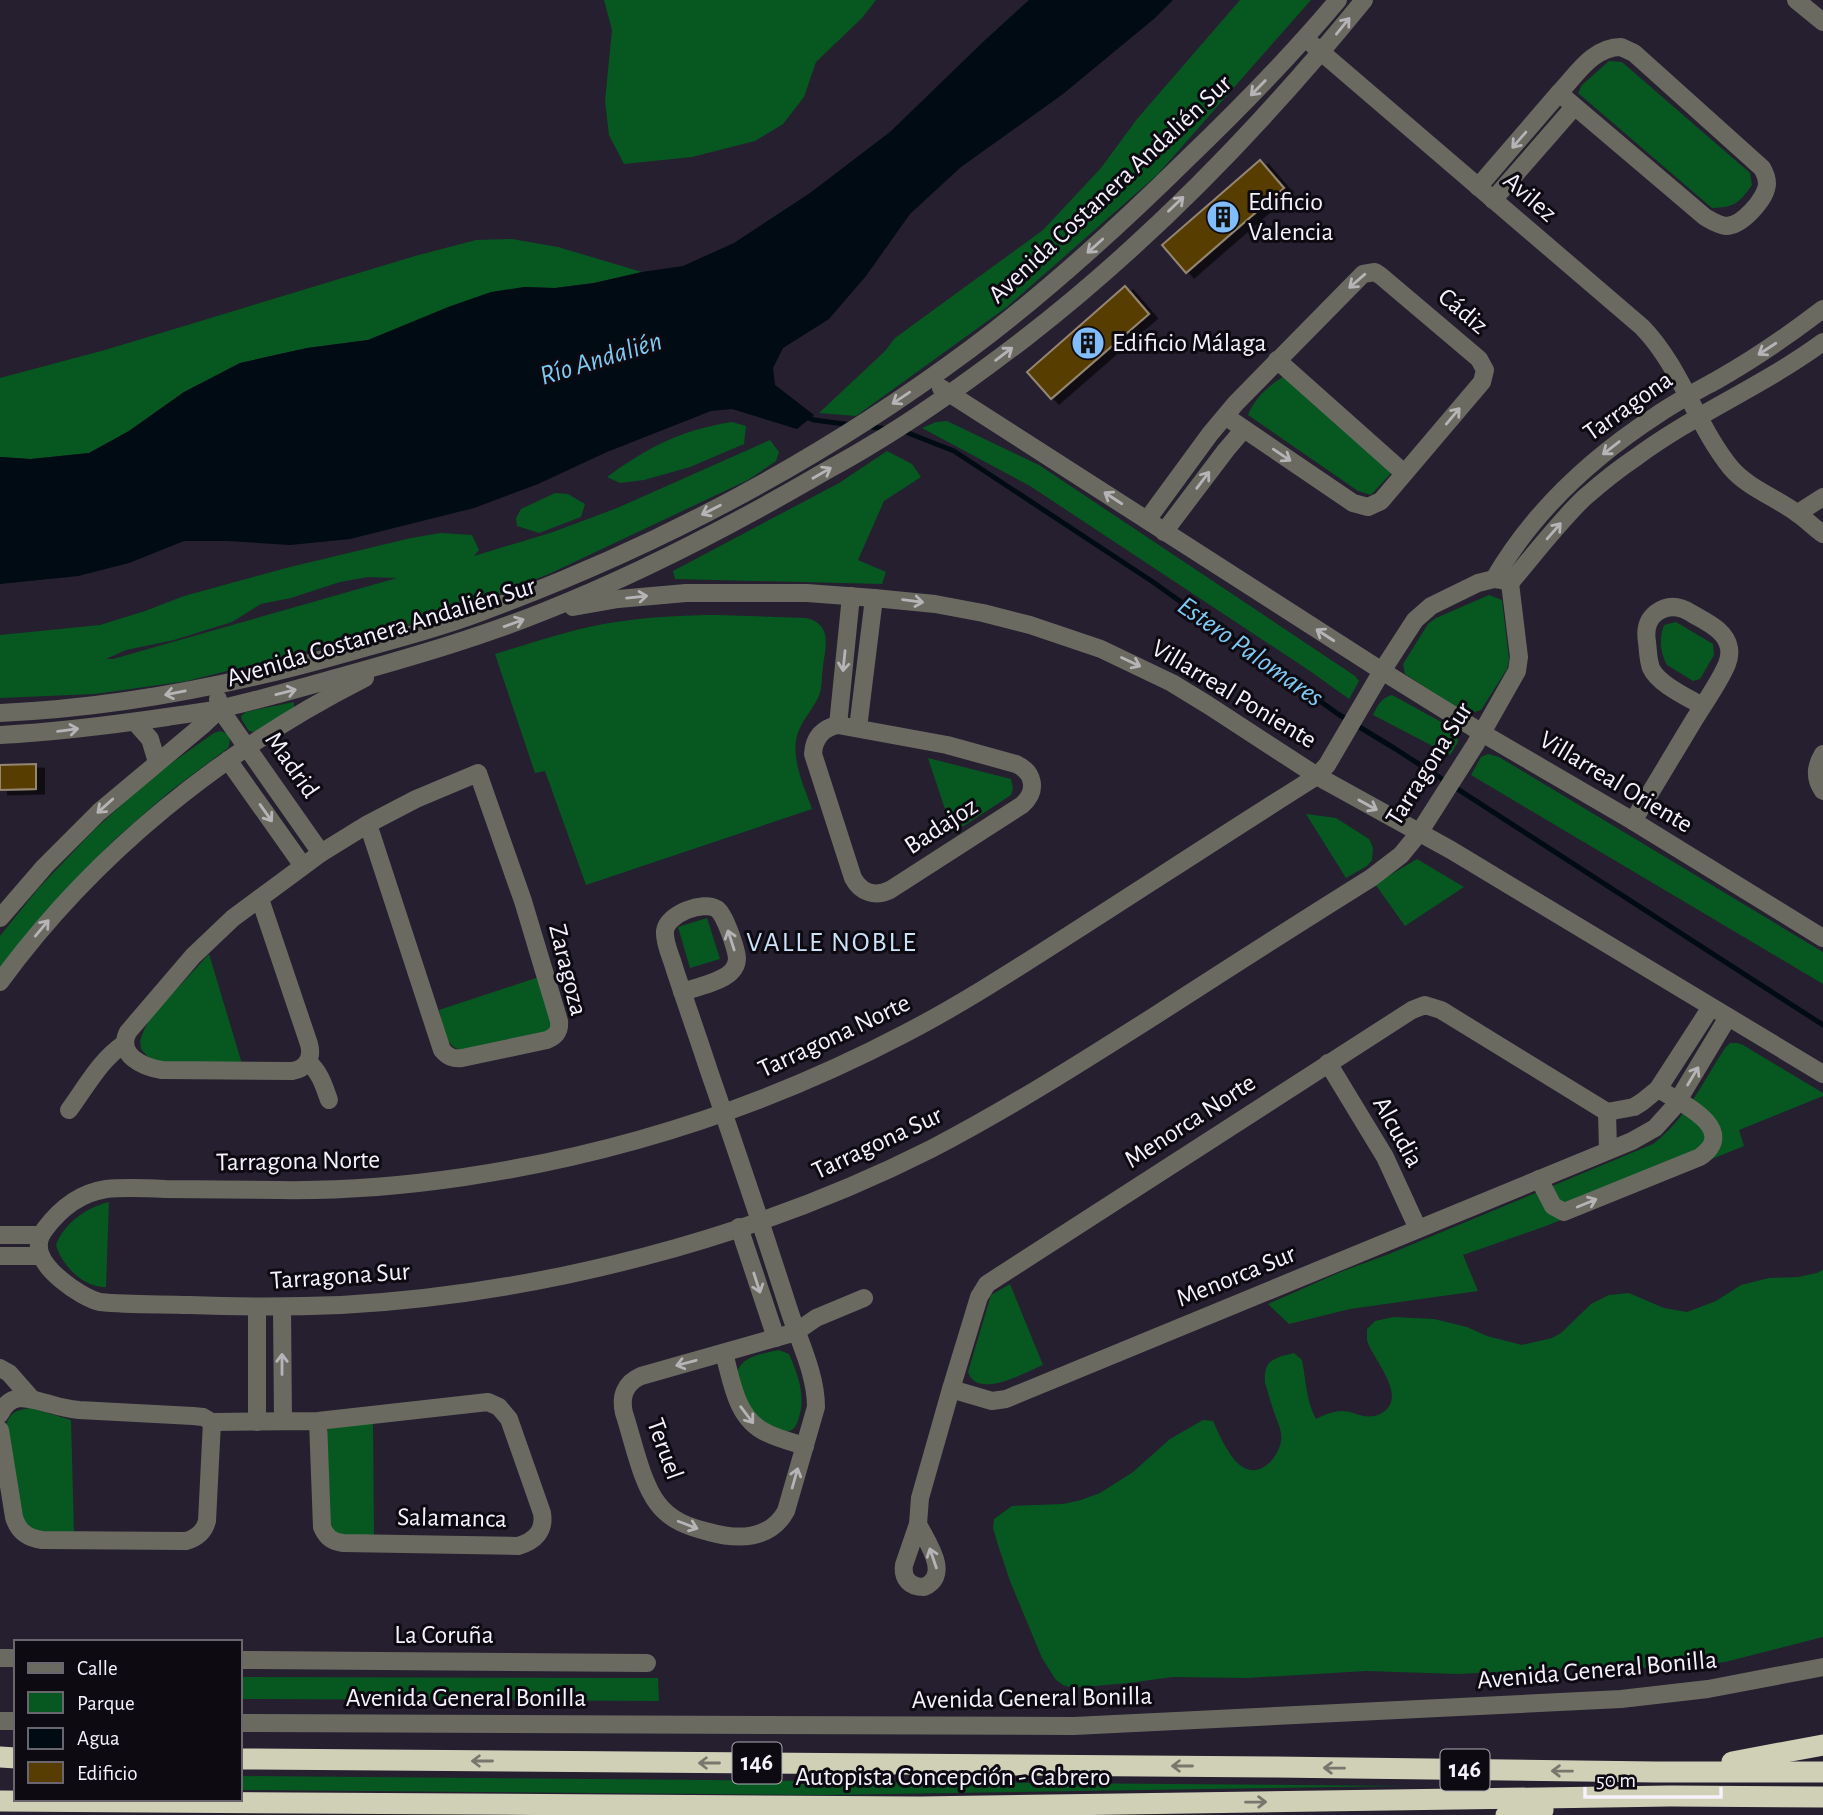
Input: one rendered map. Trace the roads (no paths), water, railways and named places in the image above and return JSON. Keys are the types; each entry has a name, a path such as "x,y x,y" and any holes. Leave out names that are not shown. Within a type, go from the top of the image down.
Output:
{"highway":[{"path":"1655,1772 1823,1745"},
{"name":"Autopista Concepción - Cabrero","path":"242,1759 1823,1772"},
{"path":"1506,1815 1670,1796"},
{"name":"Autopista Concepción - Cabrero","path":"0,1801 920,1807 1670,1796 1823,1797"}],"street":[{"name":"Avenida Costanera Andalién Sur","path":"0,713 163,695 285,669 387,642 478,614 526,595 673,530 772,478 928,380 1028,304 1121,222 1209,138 1305,39 1338,0"},
{"name":"Avenida Costanera Andalién Sur","path":"0,735 135,722 220,709 296,690 484,634 545,611 711,535 909,421 1008,351 1064,307 1198,184 1258,122 1364,0"},
{"path":"1797,0 1823,22"},
{"name":"Avilez","path":"1305,39 1650,336 1733,470 1798,513 1823,534"},
{"path":"1478,187 1559,93 1595,54 1614,47 1628,49 1634,53 1757,163 1767,179 1764,193 1741,222 1734,225 1717,224 1705,217 1559,93"},
{"path":"1493,200 1574,107"},
{"name":"Cádiz","path":"1147,520 1210,434 1225,416 1242,396 1363,274 1375,272 1381,276 1479,359 1485,370 1482,382 1381,500 1368,507 1358,506 1225,416"},
{"name":"Tarragona","path":"1502,581 1520,539 1555,498 1601,456 1629,434 1766,350 1823,309"},
{"name":"Tarragona","path":"1502,581 1585,498 1635,457 1784,369 1823,342"},
{"path":"1277,360 1404,473"},
{"name":"Villarreal Oriente","path":"928,380 1382,671 1823,938"},
{"path":"1164,532 1244,429"},
{"path":"1798,513 1823,497"},
{"name":"Tarragona Norte","path":"41,1235 71,1202 100,1190 331,1189 467,1176 565,1158 671,1130 724,1114 812,1079 946,1012 1317,776 1327,765 1382,671 1420,614 1478,583 1502,581"},
{"name":"Tarragona Sur","path":"41,1256 77,1293 100,1302 282,1307 405,1299 551,1278 646,1256 760,1220 886,1171 931,1149 1080,1064 1378,873 1401,855 1443,797 1514,676 1518,664 1502,581"},
{"name":"Villarreal Poniente","path":"545,611 618,599 686,593 764,592 851,596 935,604 983,613 1030,625 1101,649 1172,683 1317,776 1463,857 1823,1074"},
{"path":"838,725 851,596"},
{"path":"858,728 874,598"},
{"path":"1633,821 1702,706 1728,662 1729,646 1721,633 1683,608 1667,607 1654,614 1647,626 1651,668 1663,683 1702,706"},
{"path":"0,982 41,929 106,861 156,816 248,747 350,685 402,659"},
{"name":"Madrid","path":"215,685 220,709 321,853"},
{"path":"0,918 71,838 108,803 220,709"},
{"path":"135,722 150,739 157,762"},
{"name":"Badajoz","path":"838,725 947,745 1016,764 1031,777 1030,796 1022,805 890,890 869,893 862,890 853,878 813,754 821,733 838,725"},
{"path":"1823,754 1816,775 1823,791"},
{"name":"Madrid","path":"228,760 303,866"},
{"name":"Zaragoza","path":"321,853 369,824 416,799 478,773 544,969 559,1021 559,1031 556,1034 547,1040 462,1058 455,1059 446,1055 442,1050 369,824"},
{"path":"260,899 309,1044 311,1056 308,1062 292,1071 162,1070 153,1069 137,1061 129,1054 124,1038 193,956 233,918 321,853"},
{"path":"701,906 714,907 725,922 736,956 735,966 728,975 682,992 666,940 666,925 678,914 701,906"},
{"name":"Teruel","path":"682,992 760,1220 796,1332 812,1377 816,1407 786,1511 776,1524 761,1533 736,1538 703,1531 670,1517 652,1496 647,1483 622,1405 626,1388 640,1376 796,1332 816,1318 864,1298"},
{"name":"Menorca Norte","path":"918,1524 920,1498 951,1389 979,1297 988,1284 1418,1006 1431,1006 1441,1010 1607,1112"},
{"path":"1608,1150 1607,1112 1634,1107 1658,1089 1711,1007"},
{"name":"Menorca Sur","path":"951,1389 992,1401 1006,1399 1632,1141 1655,1128 1666,1118 1728,1017"},
{"path":"69,1110 105,1060 124,1044"},
{"path":"308,1062 320,1075 329,1100"},
{"name":"Alcudia","path":"1328,1063 1385,1157 1418,1229"},
{"path":"1539,1179 1553,1206 1564,1212 1700,1157 1711,1146 1713,1131 1704,1118 1658,1089"},
{"path":"740,1227 776,1338"},
{"path":"0,1235 41,1235 38,1242 41,1256 0,1256"},
{"path":"257,1307 257,1422"},
{"path":"282,1307 282,1421"},
{"path":"724,1353 737,1399 747,1418 768,1434 805,1446"},
{"path":"0,1368 9,1373 31,1398"},
{"path":"0,1415 11,1401 31,1398"},
{"name":"Salamanca","path":"31,1398 63,1408 193,1416 212,1422 318,1421 481,1402 494,1404 505,1412 509,1419 542,1513 542,1528 533,1539 518,1546 343,1543 332,1540 322,1527 318,1421"},
{"path":"0,1430 14,1517 24,1534 42,1540 186,1541 202,1532 207,1521 212,1422"},
{"name":"La Coruña","path":"242,1660 647,1663"},
{"name":"Avenida General Bonilla","path":"242,1723 1074,1726 1621,1699 1708,1689 1823,1668"}],"water":[{"name":"Río Andalién","path":"1029,0 1173,0 1063,94 961,167 910,214 866,276 829,319 783,348 773,368 775,385 814,415 797,429 732,409 711,411 474,508 350,539 290,545 184,541 129,563 78,576 0,584 0,457 31,459 89,453 129,431 184,392 240,363 307,348 368,340 491,292 524,287 555,288 594,283 683,266 734,243 810,193 890,132"}],"waterway":[{"name":"Estero Palomares","path":"803,416 852,425"},
{"name":"Estero Palomares","path":"865,426 887,429"},
{"name":"Estero Palomares","path":"903,431 954,451 1153,582 1338,714 1823,1025"}],"place":[{"name":"Edificio Valencia","path":"1223,217"},
{"name":"Edificio Málaga","path":"1088,343"}],"district":[{"name":"VALLE NOBLE","path":"832,943"}]}
